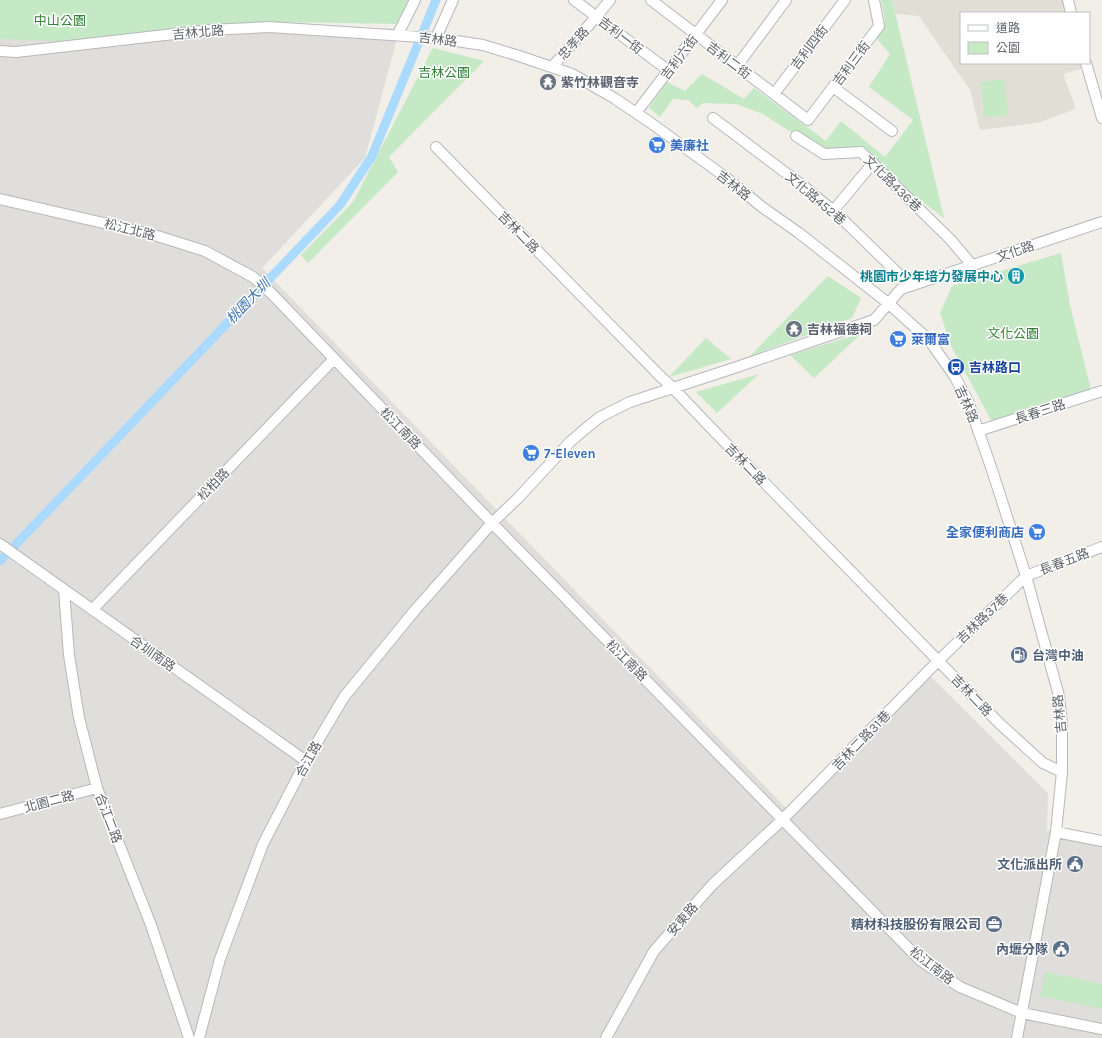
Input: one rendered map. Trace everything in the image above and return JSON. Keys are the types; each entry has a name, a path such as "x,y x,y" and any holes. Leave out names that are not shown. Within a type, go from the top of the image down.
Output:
{"street":[{"path":"398,34 415,0"},
{"path":"432,37 453,0"},
{"name":"吉利一街","path":"574,0 669,71"},
{"name":"忠孝路","path":"552,67 610,0"},
{"name":"吉利六街","path":"636,114 722,0"},
{"path":"737,66 786,0"},
{"name":"吉利四街","path":"774,94 845,0"},
{"name":"吉利三街","path":"808,120 879,26 874,0"},
{"path":"1068,0 1071,12"},
{"name":"吉利二街","path":"656,2 696,35 808,120"},
{"name":"吉林北路","path":"0,51 16,52 209,30 269,27 398,34"},
{"name":"吉林路","path":"398,34 432,37 483,45 572,74 614,98 664,132 762,207 799,233 888,303 929,340 955,378 968,401 1026,576 1059,696 1062,724 1062,772 1056,832 1017,1038"},
{"path":"1086,64 1102,118"},
{"path":"833,87 892,131"},
{"name":"文化路452巷","path":"713,118 802,184 834,211 911,286"},
{"name":"文化路436巷","path":"796,136 824,154 861,152 950,239 972,265"},
{"name":"吉林二路","path":"436,147 999,723 1042,763 1062,772"},
{"path":"834,211 873,163"},
{"name":"松江北路","path":"0,199 151,234 205,251 253,277"},
{"name":"文化路","path":"673,388 874,320 901,289 1102,222"},
{"name":"松江南路","path":"253,277 268,289 492,524 920,960 960,987 1022,1013 1102,1029"},
{"name":"松柏路","path":"92,610 334,359"},
{"name":"合江路","path":"199,1038 220,959 263,844 306,761 344,697 416,609 492,524 570,442 590,425 612,410 630,402 673,388"},
{"name":"長春三路","path":"978,431 1102,391"},
{"name":"合圳南路","path":"0,544 306,761"},
{"name":"長春五路","path":"1026,576 1102,547"},
{"name":"吉林路37巷","path":"938,660 1026,576"},
{"name":"合江二路","path":"64,590 69,655 79,718 97,788 151,925 189,1038"},
{"name":"吉林二路31巷","path":"783,819 938,660"},
{"name":"北園二路","path":"0,814 97,788"},
{"name":"安東路","path":"606,1038 654,951 712,885 783,819"},
{"path":"1056,832 1102,841"}],"shaded area":[{"path":"892,0 1066,0 1069,12 960,12 960,64 1083,64 1084,68 1063,74 1076,109 1037,123 980,130 970,89 919,16 896,14"},
{"path":"406,28 398,35 365,158 262,268 786,808 926,672 1048,793 1047,830 1102,841 1102,1038 0,1038 0,38"}],"green space":[{"name":"中山公園","path":"0,0 412,0 401,24 282,22 56,41 0,39"},
{"path":"881,0 892,0 944,218 880,170 857,148 822,152 763,114 736,104 703,103 697,108 688,100 673,99 660,117 649,108 667,82 685,91 702,74 744,99 754,88 826,141 841,121 885,157 913,120 869,87 890,54 876,38 885,20"},
{"name":"吉林公園","path":"433,48 484,61 389,157 398,172 308,263 301,255 353,202"},
{"path":"1004,79 1008,115 984,117 981,82"},
{"name":"文化公園","path":"1061,253 1070,305 1091,390 992,422 952,348 940,313 952,286"},
{"path":"828,276 861,298 852,318 750,356"},
{"path":"862,333 814,378 790,355"},
{"path":"706,338 731,359 669,377"},
{"path":"759,374 717,413 696,392"},
{"path":"1045,972 1102,984 1102,1009 1040,996"}],"waterway":[{"name":"桃園大圳","path":"0,561 340,205 372,156 436,0"}],"place":[{"name":"紫竹林觀音寺","path":"548,82"},
{"name":"美廉社","path":"657,145"},
{"name":"桃園市少年培力發展中心","path":"1016,276"},
{"name":"吉林福德祠","path":"794,329"},
{"name":"萊爾富","path":"898,339"},
{"name":"吉林路口","path":"956,367"},
{"name":"7-Eleven","path":"531,453"},
{"name":"全家便利商店","path":"1037,532"},
{"name":"台灣中油","path":"1019,655"},
{"name":"文化派出所","path":"1075,864"},
{"name":"精材科技股份有限公司","path":"994,924"},
{"name":"內壢分隊","path":"1061,949"}]}
